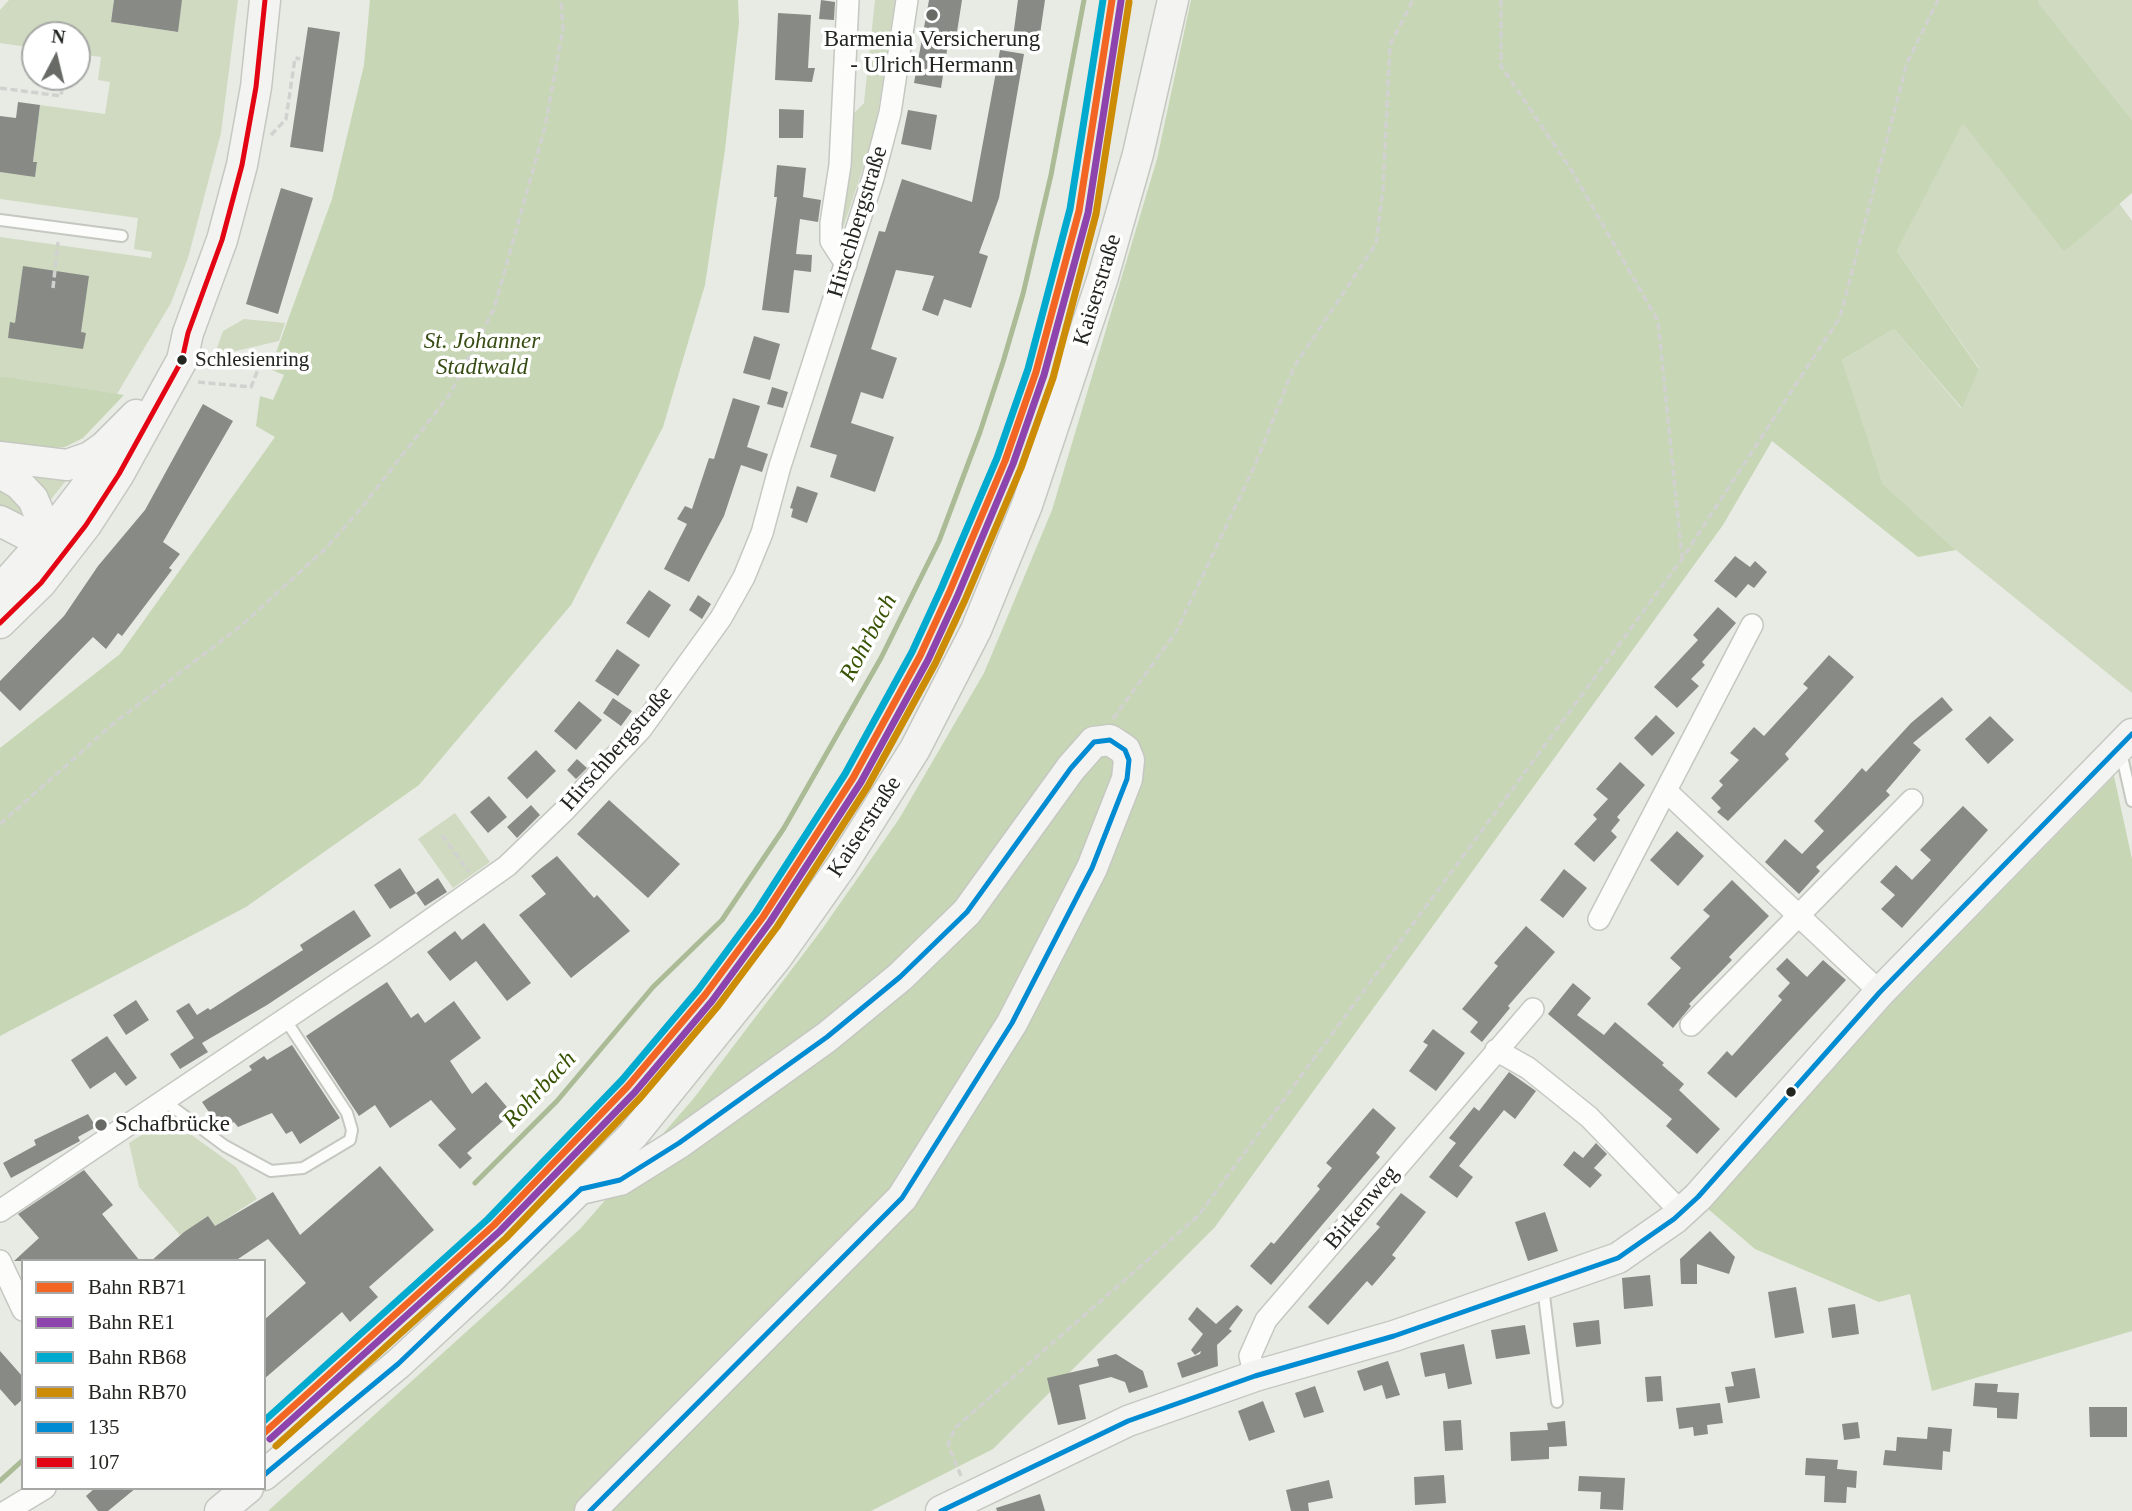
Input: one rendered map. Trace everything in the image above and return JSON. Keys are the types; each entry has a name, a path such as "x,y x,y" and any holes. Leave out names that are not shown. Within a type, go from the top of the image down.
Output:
{"street":[{"path":"12,594 41,583 86,525 160,404 182,360 188,333 222,240 242,165 256,87 265,0"},
{"path":"846,264 831,240 831,223 840,165 848,0"},
{"name":"Hirschbergstraße","path":"0,1211 507,866 564,811 641,729 721,618 744,577 762,533 780,466 846,264 890,113 907,0"},
{"name":"Kaiserstraße","path":"266,1473 398,1364 581,1189 633,1135 777,957 842,865 915,749 976,631 1027,505 1099,289 1138,153 1173,0"},
{"path":"47,537 102,467 188,333"},
{"path":"0,457 67,465 97,452 136,415"},
{"path":"0,473 19,484 33,499 47,537 46,553 12,594 0,623"},
{"path":"0,521 35,539 59,537 86,525"},
{"path":"1599,919 1752,625"},
{"path":"581,1189 620,1180 679,1143 827,1037 900,977 967,912 1071,768 1094,742 1110,740 1125,750 1129,760 1128,779 1092,868 1012,1023 902,1198 590,1511"},
{"path":"941,1511 1128,1421 1255,1376 1394,1336 1618,1258 1682,1213 1880,992 2126,740"},
{"path":"1666,792 1880,992"},
{"path":"1691,1025 1912,800"},
{"name":"Birkenweg","path":"1255,1376 1250,1356 1266,1320 1532,1009"},
{"path":"1496,1050 1528,1068 1589,1117 1682,1213"},
{"path":"0,1261 21,1306"},
{"path":"7,1511 42,1490"},
{"path":"220,1511 246,1490"}],"lane":[{"path":"0,220 122,236"},
{"path":"2126,740 2132,801"},
{"path":"162,1099 225,1146 271,1171 303,1168 350,1140 352,1130 346,1113 285,1019"},
{"path":"1543,1284 1557,1402"}],"path":[{"path":"0,824 113,724 242,625 324,550 358,512 450,394 494,309 502,283 545,127 563,29 561,0"},
{"path":"1094,742 1176,632 1255,465 1294,367 1376,244 1383,188 1390,45 1413,0"},
{"path":"1501,0 1501,66 1572,171 1658,321 1682,559"},
{"path":"970,1497 948,1445 955,1428 1198,1216 1682,559 1840,317 1907,63 1938,0"},
{"path":"266,138 289,119 295,58 300,59"},
{"path":"283,87 291,88"},
{"path":"0,88 21,91"},
{"path":"23,91 61,96 62,91"},
{"path":"48,241 60,242 53,288"},
{"path":"188,381 251,387 259,368"},
{"path":"442,835 469,871"}],"green space":[{"path":"9,0 114,0 111,22 177,32 182,0 238,0 221,133 188,258 171,303 117,394 0,376 0,237 151,258 152,252 134,249 138,218 0,199 0,172 35,176 37,163 33,162 40,105 105,114 110,82 98,80 101,57 91,56 91,21 21,21 21,46 0,43 0,10"},
{"name":"St. Johanner Stadtwald","path":"370,0 738,0 739,23 725,150 705,285 663,427 571,605 419,785 246,907 0,1036 0,748 120,654 275,437 256,426 260,396 273,400 284,375 270,369 332,199 364,65"},
{"path":"875,0 895,0 875,132 841,234 838,231 853,114 864,103"},
{"path":"1191,0 2040,0 2038,2 2132,120 2132,193 2064,252 1963,123 1897,251 1979,369 1962,408 1894,329 1842,360 1883,484 1956,550 1918,557 1772,441 1723,525 1215,1227 993,1449 871,1511 268,1511 580,1229 694,1098 820,932 899,819 984,673 1052,510 1157,159"},
{"path":"2132,0 2132,120 2038,2"},
{"path":"1963,122 2064,252 2119,203 2132,221 2132,693 1956,550 1883,484 1842,360 1894,329 1961,408 1979,368 1897,251"},
{"path":"244,319 285,323 279,341 214,356 223,331"},
{"path":"0,376 124,395 83,438 65,447 43,449 0,441"},
{"path":"76,468 45,507 16,472"},
{"path":"0,481 36,520 0,511"},
{"path":"2114,776 2132,859 2132,1331 1932,1391 1910,1294 1879,1302 1755,1249 1708,1209 1893,1002"},
{"path":"455,813 490,862 453,888 418,839"},
{"path":"168,1118 236,1167 257,1199 215,1226 208,1216 180,1235 139,1187 129,1143"}],"building":[{"path":"114,0 182,0 178,32 111,22"},
{"path":"821,0 835,2 834,20 819,19"},
{"path":"929,0 962,0 957,32 950,31 941,88 914,83"},
{"path":"1018,0 1045,0 1039,41 1013,37"},
{"path":"778,13 811,15 808,68 815,68 812,82 775,80"},
{"path":"308,27 340,32 323,152 290,147"},
{"path":"1000,50 1024,54 999,198 979,253 988,256 971,308 944,299 938,316 922,310 934,276 896,270 871,349 897,358 883,399 861,392 851,423 894,437 875,492 830,477 837,455 810,447 879,231 885,232 902,179 972,202"},
{"path":"18,102 40,105 33,162 37,162 35,177 0,172 0,116 16,118"},
{"path":"779,109 804,110 803,138 779,138"},
{"path":"908,110 937,115 931,150 901,144"},
{"path":"777,165 806,168 803,197 821,200 818,222 800,219 796,254 812,255 811,272 794,270 789,313 762,310 777,197 774,197"},
{"path":"281,188 313,198 278,314 246,304"},
{"path":"23,266 89,276 81,332 86,333 83,349 8,338 10,322 15,323"},
{"path":"754,336 780,344 770,380 743,373"},
{"path":"772,387 788,392 783,408 767,404"},
{"path":"733,398 760,406 747,447 768,454 762,472 741,465 724,516 689,582 664,569 687,524 677,519 685,506 692,509 709,458 714,459"},
{"path":"203,404 233,421 163,542 180,554 169,568 172,570 122,636 118,633 106,649 93,637 20,711 0,691 0,681 64,616 98,566 145,510"},
{"path":"797,486 818,493 807,523 791,517 793,509 790,508"},
{"path":"1735,556 1750,567 1755,561 1767,572 1754,588 1748,584 1736,598 1714,581"},
{"path":"649,590 671,605 649,638 626,623"},
{"path":"698,595 711,604 702,619 689,610"},
{"path":"1718,607 1736,623 1702,662 1705,665 1691,679 1699,686 1677,708 1654,687 1698,640 1693,635"},
{"path":"617,649 640,665 618,696 595,681"},
{"path":"1829,655 1854,677 1785,754 1789,759 1728,821 1717,812 1721,808 1711,798 1723,785 1719,781 1739,760 1730,753 1754,727 1764,736 1808,688 1803,684"},
{"path":"1942,697 1953,710 1913,743 1921,750 1886,791 1890,795 1816,867 1820,871 1799,894 1765,862 1785,839 1802,854 1824,831 1814,821 1862,768 1866,772 1911,723"},
{"path":"613,698 632,711 621,726 603,713"},
{"path":"579,701 602,720 576,750 554,731"},
{"path":"1656,715 1675,733 1652,756 1634,738"},
{"path":"1990,716 2014,740 1988,764 1965,739"},
{"path":"536,750 556,771 527,799 507,778"},
{"path":"577,759 587,768 576,779 567,770"},
{"path":"1620,762 1645,785 1617,817 1620,820 1611,831 1617,837 1594,862 1574,844 1597,819 1593,815 1608,799 1596,789"},
{"path":"489,796 507,817 488,833 470,812"},
{"path":"609,800 680,864 648,898 577,834"},
{"path":"531,805 540,815 517,838 507,827"},
{"path":"1963,806 1988,830 1902,928 1881,909 1895,895 1880,882 1896,865 1912,880 1931,860 1920,850"},
{"path":"1677,831 1704,856 1678,886 1650,860"},
{"path":"557,856 594,898 597,895 630,931 571,978 519,915 546,894 531,876"},
{"path":"400,868 416,893 390,909 374,885"},
{"path":"1564,869 1587,888 1563,918 1540,900"},
{"path":"438,878 447,892 425,906 416,893"},
{"path":"1732,880 1769,916 1729,957 1732,960 1689,1004 1691,1006 1673,1028 1647,1004 1681,968 1670,958 1710,916 1703,910"},
{"path":"354,910 371,936 267,1005 202,1043 208,1052 180,1069 170,1054 194,1038 176,1011 189,1003 197,1015 208,1008 210,1010 303,950 300,945"},
{"path":"484,923 531,983 507,1001 476,961 450,981 427,952 455,931 462,940"},
{"path":"1526,926 1555,952 1508,1006 1510,1008 1482,1042 1470,1032 1478,1022 1462,1009 1498,966 1494,963"},
{"path":"1787,958 1807,977 1823,960 1846,980 1736,1098 1707,1073 1727,1051 1732,1056 1782,1000 1778,996 1790,983 1776,969"},
{"path":"387,982 411,1018 418,1013 425,1023 454,1001 481,1038 450,1061 472,1094 486,1082 512,1113 467,1153 472,1158 460,1169 438,1145 456,1129 431,1100 390,1128 375,1105 359,1116 306,1036"},
{"path":"1573,983 1591,998 1577,1015 1604,1035 1615,1022 1664,1063 1662,1065 1684,1084 1679,1090 1720,1129 1697,1154 1666,1126 1672,1119 1548,1014"},
{"path":"136,1000 149,1020 126,1035 113,1015"},
{"path":"1433,1029 1465,1053 1436,1091 1409,1071 1428,1045 1423,1042"},
{"path":"107,1036 137,1078 126,1086 115,1072 90,1089 71,1060"},
{"path":"292,1045 340,1118 300,1144 292,1131 286,1134 272,1113 238,1127 234,1122 221,1130 202,1102 252,1070 249,1066 264,1056 267,1060"},
{"path":"1509,1072 1536,1091 1515,1119 1504,1110 1459,1166 1473,1177 1457,1198 1429,1177 1456,1143 1449,1138 1474,1107 1479,1111"},
{"path":"1373,1108 1396,1128 1376,1153 1380,1157 1271,1285 1250,1266 1271,1242 1274,1244 1320,1189 1317,1186 1332,1168 1326,1163"},
{"path":"88,1114 96,1127 78,1137 80,1141 11,1178 3,1163 36,1145 34,1140"},
{"path":"1596,1143 1607,1154 1594,1168 1602,1175 1590,1188 1563,1165 1574,1151 1583,1158"},
{"path":"380,1166 434,1230 369,1287 378,1297 350,1322 342,1312 266,1377 266,1318 306,1283 268,1239 238,1259 153,1259 184,1232 208,1216 215,1226 273,1192 300,1235"},
{"path":"84,1170 113,1205 102,1214 138,1259 14,1261 39,1238 18,1214"},
{"path":"1401,1193 1426,1212 1392,1255 1396,1258 1372,1286 1367,1281 1328,1325 1308,1307 1380,1227 1376,1224"},
{"path":"1545,1212 1558,1251 1528,1261 1515,1222"},
{"path":"1710,1231 1735,1257 1729,1274 1697,1264 1697,1284 1681,1284 1680,1259"},
{"path":"1650,1275 1653,1306 1624,1309 1622,1278"},
{"path":"1796,1287 1804,1333 1775,1338 1768,1292"},
{"path":"1855,1304 1859,1334 1832,1338 1828,1308"},
{"path":"1237,1305 1243,1310 1229,1329 1232,1331 1217,1345 1218,1366 1182,1378 1177,1363 1200,1354 1201,1351 1195,1355 1191,1350 1203,1334 1188,1319 1197,1307 1216,1324"},
{"path":"1599,1320 1601,1344 1576,1347 1573,1323"},
{"path":"1525,1325 1530,1354 1496,1359 1491,1330"},
{"path":"1464,1344 1472,1384 1448,1389 1445,1373 1425,1377 1420,1353"},
{"path":"0,1351 21,1375 21,1401 15,1406 0,1389"},
{"path":"1116,1354 1143,1371 1148,1387 1129,1393 1125,1382 1111,1377 1079,1385 1086,1419 1058,1425 1047,1378 1099,1366 1097,1359"},
{"path":"1388,1361 1400,1395 1386,1399 1382,1385 1364,1391 1357,1371"},
{"path":"1755,1368 1760,1398 1728,1403 1725,1387 1734,1386 1731,1372"},
{"path":"1661,1376 1663,1401 1647,1402 1645,1377"},
{"path":"1975,1383 1998,1384 1997,1392 2019,1393 2017,1419 1997,1418 1997,1408 1973,1406"},
{"path":"1315,1386 1324,1412 1304,1418 1295,1393"},
{"path":"1263,1401 1275,1432 1249,1441 1238,1411"},
{"path":"1720,1403 1723,1423 1707,1425 1708,1434 1694,1436 1693,1427 1679,1429 1676,1408"},
{"path":"2089,1407 2127,1407 2127,1437 2090,1437"},
{"path":"1461,1420 1463,1450 1445,1451 1443,1421"},
{"path":"1565,1421 1567,1446 1549,1447 1549,1459 1511,1461 1510,1432 1548,1430 1547,1423"},
{"path":"1858,1422 1860,1438 1844,1440 1842,1424"},
{"path":"1928,1427 1952,1429 1950,1452 1943,1451 1942,1470 1883,1465 1885,1450 1896,1451 1897,1437 1927,1439"},
{"path":"1806,1458 1838,1460 1837,1469 1857,1471 1856,1488 1847,1487 1846,1503 1824,1502 1825,1476 1805,1475"},
{"path":"1444,1475 1446,1503 1415,1505 1414,1477"},
{"path":"1579,1476 1625,1478 1623,1510 1600,1509 1601,1492 1578,1491"},
{"path":"1329,1480 1333,1498 1308,1503 1309,1511 1291,1511 1286,1490"},
{"path":"93,1490 134,1490 108,1511 98,1511 86,1496"},
{"path":"1040,1494 1045,1511 997,1511 996,1508"}],"waterway":[{"name":"Rohrbach","path":"475,1183 557,1101 653,987 722,920 784,828 881,658 939,541 1003,362 1023,294 1051,175 1084,0"},
{"name":"Rohrbach","path":"0,1481 21,1462"}],"rail line":[{"name":"RB68","path":"266,1419 488,1219 622,1080 698,990 756,912 845,774 912,652 941,589 997,458 1028,369 1070,209 1103,0"},
{"name":"RB71","path":"266,1431 494,1225 628,1086 705,995 763,917 853,778 920,656 949,593 1005,461 1036,372 1079,211 1112,0"},
{"name":"RE1","path":"270,1439 500,1231 635,1092 712,1001 770,922 861,782 928,660 957,597 1013,464 1044,375 1088,213 1121,1"},
{"name":"RB70","path":"276,1446 506,1238 641,1097 718,1006 777,927 868,786 935,664 965,600 1021,468 1053,378 1096,214 1129,2"}],"transit line":[{"name":"107","path":"0,623 41,583 86,525 119,474 182,360 188,333 222,240 242,165 256,87 265,0"},
{"name":"135","path":"941,1511 1128,1421 1255,1376 1394,1336 1618,1258 1674,1219 1698,1197 1880,992 2132,734"},
{"name":"135","path":"581,1189 620,1180 679,1143 827,1037 900,977 967,912 1071,768 1094,742 1110,740 1125,750 1129,760 1127,779 1092,868 1012,1023 902,1198 590,1511"},
{"name":"135","path":"266,1473 398,1364 581,1189"}],"place":[{"name":"Barmenia Versicherung - Ulrich Hermann","path":"932,15"},
{"name":"Schlesienring","path":"182,360"},
{"name":"Schafbrücke","path":"101,1125"}]}
